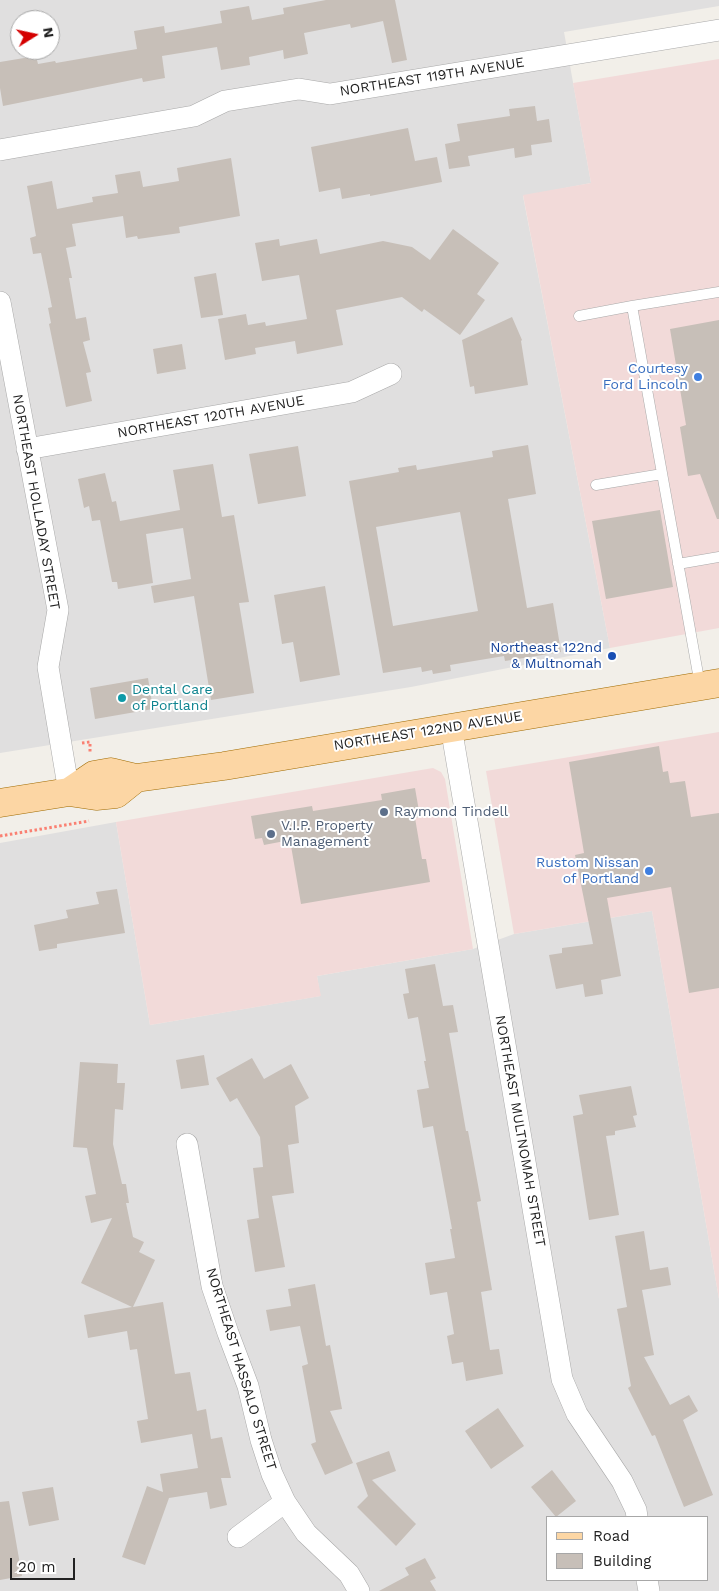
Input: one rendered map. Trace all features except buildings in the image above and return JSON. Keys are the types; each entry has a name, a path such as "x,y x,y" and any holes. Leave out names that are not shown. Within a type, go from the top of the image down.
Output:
{"main road":[{"name":"NORTHEAST 122ND AVENUE","path":"0,803 69,792 94,775 111,772 136,778 224,766 709,685"}],"street":[{"name":"NORTHEAST 119TH AVENUE","path":"0,150 194,116 225,102 289,90 298,89 330,94 719,30"},
{"name":"NORTHEAST HOLLADAY STREET","path":"0,302 58,610 48,667 69,792"},
{"name":"NORTHEAST 120TH AVENUE","path":"27,449 352,392 391,374"},
{"name":"NORTHEAST MULTNOMAH STREET","path":"451,727 562,1379 577,1414 622,1481 636,1510 637,1516"},
{"name":"NORTHEAST HASSALO STREET","path":"187,1144 212,1286 248,1386 261,1440 272,1474 285,1502 306,1532 349,1574 359,1591"},
{"path":"238,1537 285,1502"}],"lane":[{"path":"579,316 719,292"},
{"path":"632,306 678,564 709,685"},
{"path":"596,485 662,474"},
{"path":"678,564 719,557"}],"path":[{"path":"90,742 90,753"},
{"path":"0,836 90,821"}],"shaded area":[{"path":"0,0 719,0 719,6 564,32 591,183 523,196 610,648 411,687 0,753"},
{"path":"719,59 719,628 610,648 523,195 591,183 573,83"},
{"path":"719,732 719,1299 652,911 514,934 486,771"},
{"path":"433,768 441,772 445,779 473,949 317,976 321,996 150,1025 116,822"},
{"path":"116,822 150,1025 320,996 317,976 473,949 514,934 652,911 719,1299 719,1591 0,1591 0,843"}],"place":[{"name":"Courtesy Ford Lincoln","path":"698,377"},
{"name":"Northeast 122nd & Multnomah","path":"612,656"},
{"name":"Dental Care of Portland","path":"122,698"},
{"name":"Raymond Tindell","path":"384,812"},
{"name":"V.I.P. Property Management","path":"271,834"},
{"name":"Rustom Nissan of Portland","path":"649,871"}]}
